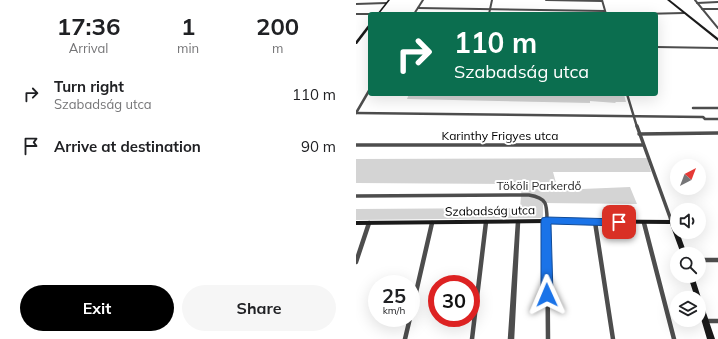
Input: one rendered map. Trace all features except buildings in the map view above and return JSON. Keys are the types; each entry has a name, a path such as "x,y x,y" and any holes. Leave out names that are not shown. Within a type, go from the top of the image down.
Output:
{"street":[{"path":"379,12 389,0"},
{"path":"415,12 423,0"},
{"path":"489,12 492,0"},
{"path":"546,0 602,0 605,12"},
{"path":"668,0 718,40"},
{"path":"695,0 718,28"},
{"path":"697,3 718,2"},
{"path":"356,4 386,3"},
{"path":"418,8 576,12"},
{"path":"702,9 718,9"},
{"path":"658,14 684,13"},
{"path":"356,14 368,14"},
{"path":"713,23 718,23"},
{"path":"357,42 368,28"},
{"path":"658,47 718,48"},
{"path":"368,92 356,113 703,117 705,119 718,119"},
{"path":"628,96 633,117 651,162 670,217"},
{"path":"693,108 718,108"},
{"path":"639,134 718,133"},
{"name":"Karinthy Frigyes utca","path":"356,145 644,145"},
{"path":"356,196 529,195 538,197 544,201 547,205 548,339"},
{"name":"Szabadság utca","path":"356,223 546,221 670,222"},
{"path":"472,339 486,222"},
{"path":"511,339 516,222"},
{"path":"595,222 613,339"},
{"path":"356,262 369,223"},
{"path":"420,275 432,223"},
{"path":"644,223 674,339"},
{"path":"706,260 718,260"},
{"path":"706,321 718,322"},
{"path":"706,325 710,339"},
{"path":"405,339 408,327"}],"green space":[{"path":"408,96 624,96 626,102 615,102 616,103 590,101 590,103 407,99"},
{"name":"Tököli Parkerdő","path":"647,158 651,172 553,172 558,190 630,187 637,204 543,203 543,218 356,220 356,209 520,208 522,184 356,183 356,159"}],"route":[{"path":"547,295 546,221 619,222"}]}
